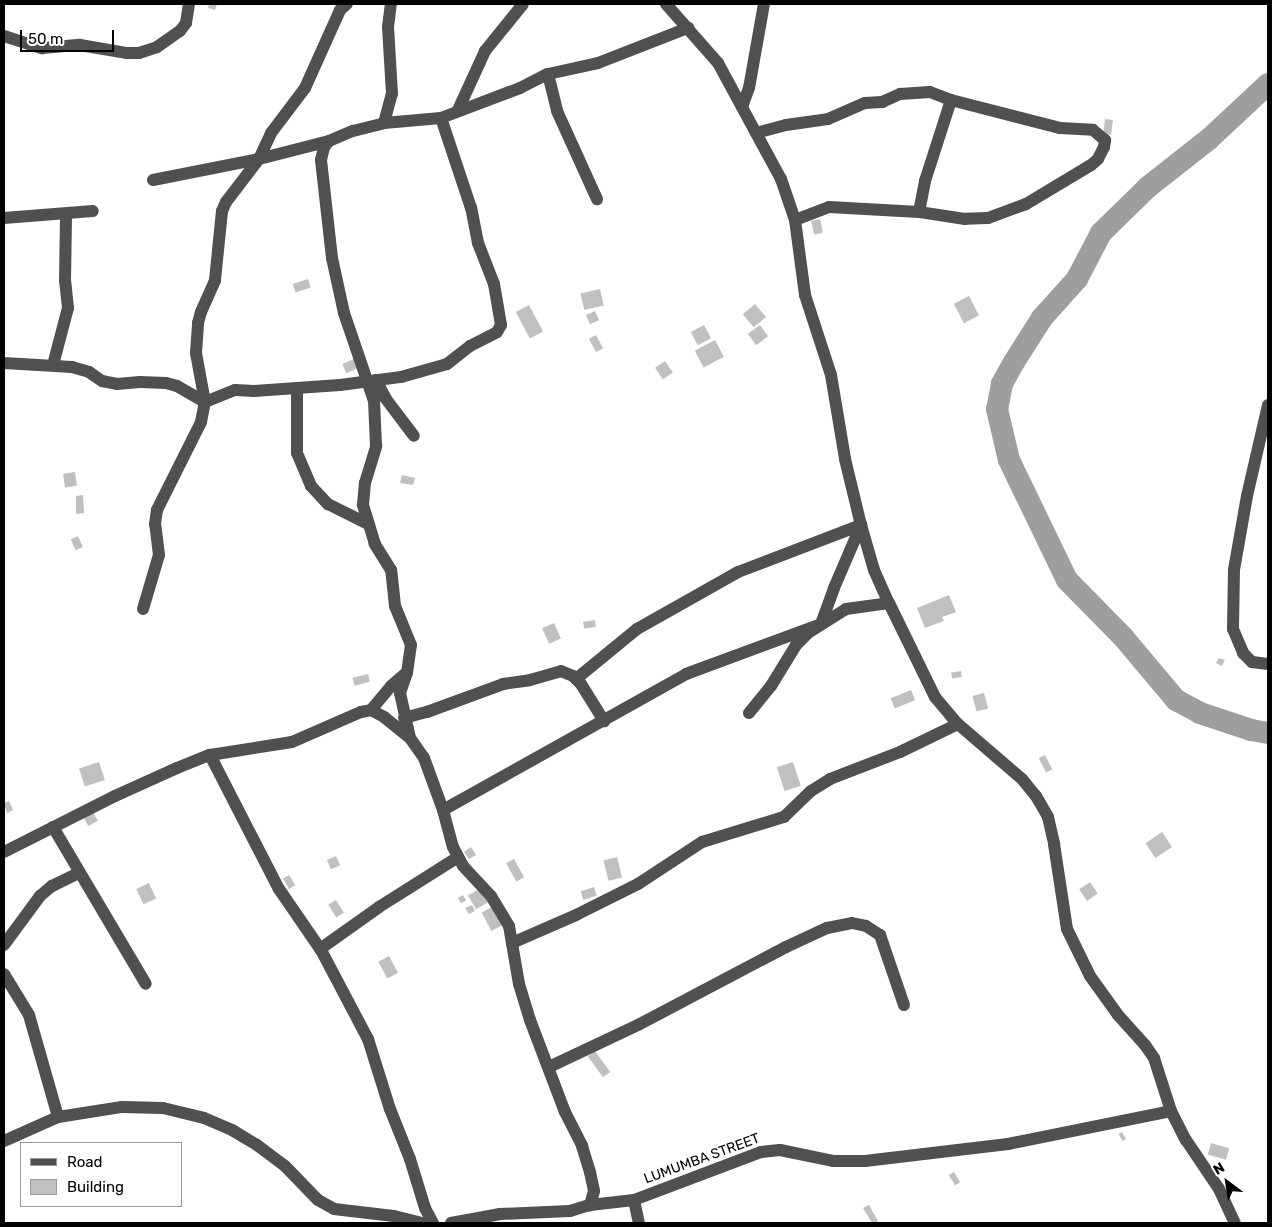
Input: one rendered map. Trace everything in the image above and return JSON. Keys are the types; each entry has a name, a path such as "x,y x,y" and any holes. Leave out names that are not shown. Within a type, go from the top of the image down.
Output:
{"street":[{"path":"4,36 42,48 80,45 127,53 139,53 157,48 180,32 186,23 189,4"},
{"path":"143,609 159,555 155,524 157,510 201,422 205,402 196,353 198,323 214,280 222,212 226,202 258,159 271,133 305,88 340,10 347,4"},
{"path":"384,123 392,94 388,27 392,4"},
{"path":"458,110 485,51 522,4"},
{"path":"666,4 718,64 781,179 795,220 805,295 832,375 845,459 861,525 874,570 889,603 935,697 958,724 1022,779 1036,796 1044,810 1054,844 1068,929 1090,976 1118,1015 1154,1058 1171,1111 1186,1140 1219,1188 1235,1223"},
{"path":"742,107 750,88 764,4"},
{"path":"153,180 258,159 329,141 353,131 384,123 441,118 520,88 548,74 598,63 688,28"},
{"path":"548,74 556,111 597,199"},
{"path":"756,133 786,125 828,119 865,103 882,102 900,94 930,92 951,100 1060,128 1093,130 1104,138 1104,147 1098,159 1091,165 1026,204 1003,214 976,220 918,212 829,207 795,220"},
{"path":"918,212 925,181 951,100"},
{"path":"205,402 236,390 254,392 401,377 447,364 470,346 496,332 501,325 494,284 478,243 470,208 441,118"},
{"path":"329,141 324,147 321,160 332,258 344,313 371,380 374,401 376,446 365,484 363,505 375,544 391,570 395,606 411,645 407,673 400,693 404,718 410,738"},
{"path":"4,218 93,211"},
{"path":"53,365 68,308 65,281 66,214"},
{"path":"4,363 53,365 89,372 102,381 117,384 140,382 166,383 177,386 205,402"},
{"path":"371,380 414,436"},
{"path":"297,388 297,453 311,486 328,504 368,524"},
{"path":"1268,404 1247,496 1234,570 1233,628 1243,653 1252,662 1268,664"},
{"path":"443,810 686,674 821,624 861,525"},
{"path":"576,679 637,629 738,572 861,525"},
{"path":"749,713 770,686 796,644 821,624 846,609 889,603"},
{"path":"404,718 427,712 503,684 530,680 561,671 576,679 604,721"},
{"path":"4,850 177,768 210,756 292,742 361,712 371,710 391,686 407,673"},
{"path":"371,710 384,717 410,738 424,758 443,810 448,834 463,866 498,907 509,926 522,993 565,1112 582,1146 588,1164 594,1191 590,1205"},
{"path":"512,942 576,915 638,884 702,842 784,817 811,791 830,779 900,752 958,724"},
{"path":"210,756 279,889 320,948 368,1039 390,1109 410,1159 425,1208 433,1223"},
{"path":"53,827 146,984"},
{"path":"320,948 379,906 458,856"},
{"path":"4,946 40,896 52,886 79,873"},
{"path":"548,1067 638,1025 786,946 827,928 852,923 866,926 880,935 904,1004"},
{"path":"4,974 29,1015 58,1117"},
{"path":"4,1141 58,1117 122,1107 163,1108 204,1118 232,1130 257,1145 285,1166 318,1200 334,1209 394,1216 422,1223"},
{"name":"LUMUMBA STREET","path":"451,1223 500,1214 569,1217 590,1205 634,1200 761,1152 780,1150 833,1161 865,1161 1008,1144 1171,1111"},
{"path":"634,1200 639,1223"}],"building":[{"path":"209,4 217,4 215,10 208,8"},
{"path":"1105,119 1113,120 1111,135 1103,134"},
{"path":"820,219 823,233 814,235 811,221"},
{"path":"308,279 311,288 296,293 293,284"},
{"path":"600,289 604,306 584,310 581,293"},
{"path":"969,296 979,316 964,323 954,304"},
{"path":"755,304 766,317 754,327 743,314"},
{"path":"529,305 543,331 530,339 516,312"},
{"path":"595,311 599,320 590,324 586,315"},
{"path":"704,325 711,338 698,345 691,332"},
{"path":"760,325 768,336 756,345 748,334"},
{"path":"596,335 603,348 596,352 589,339"},
{"path":"715,340 724,357 704,368 695,351"},
{"path":"356,358 360,367 346,373 342,364"},
{"path":"665,361 673,373 663,379 655,368"},
{"path":"75,472 77,486 65,488 63,474"},
{"path":"402,475 415,478 413,485 400,483"},
{"path":"83,495 84,513 76,514 76,496"},
{"path":"78,536 83,547 76,550 71,539"},
{"path":"949,595 956,612 942,617 944,621 925,628 917,608"},
{"path":"595,620 596,627 584,629 583,622"},
{"path":"554,623 561,639 549,644 542,628"},
{"path":"1219,658 1225,660 1222,666 1216,663"},
{"path":"961,671 962,677 952,678 951,673"},
{"path":"368,674 370,682 354,686 352,678"},
{"path":"911,690 915,700 895,708 891,698"},
{"path":"984,693 988,708 977,712 972,696"},
{"path":"1045,755 1052,769 1046,772 1039,758"},
{"path":"99,762 105,780 85,787 79,768"},
{"path":"793,762 801,786 785,791 777,767"},
{"path":"9,801 13,810 7,813 4,803"},
{"path":"93,812 98,821 88,826 83,817"},
{"path":"1162,832 1172,847 1155,858 1145,843"},
{"path":"471,847 476,855 469,859 464,852"},
{"path":"336,856 340,865 331,869 327,860"},
{"path":"617,857 622,877 608,881 603,860"},
{"path":"514,859 524,877 516,882 506,863"},
{"path":"289,875 295,885 289,889 283,879"},
{"path":"1090,882 1098,894 1087,901 1079,889"},
{"path":"149,883 156,898 143,904 136,889"},
{"path":"594,887 597,896 583,900 581,891"},
{"path":"481,888 489,902 476,909 468,896"},
{"path":"463,895 466,900 461,903 458,898"},
{"path":"336,900 344,913 336,917 328,905"},
{"path":"472,905 475,911 469,914 465,908"},
{"path":"494,906 504,925 491,931 482,913"},
{"path":"389,956 398,973 387,978 378,962"},
{"path":"595,1051 610,1072 603,1077 588,1056"},
{"path":"1122,1132 1126,1139 1123,1141 1119,1134"},
{"path":"1211,1143 1229,1148 1226,1160 1208,1155"},
{"path":"954,1172 960,1182 955,1185 949,1175"},
{"path":"869,1205 878,1221 875,1223 872,1223 863,1208"}],"waterway":[{"path":"1268,84 1209,139 1148,187 1101,233 1077,279 1042,318 1014,362 1002,384 997,409 1009,460 1067,580 1123,637 1176,700 1200,713 1251,730 1268,733"}]}
